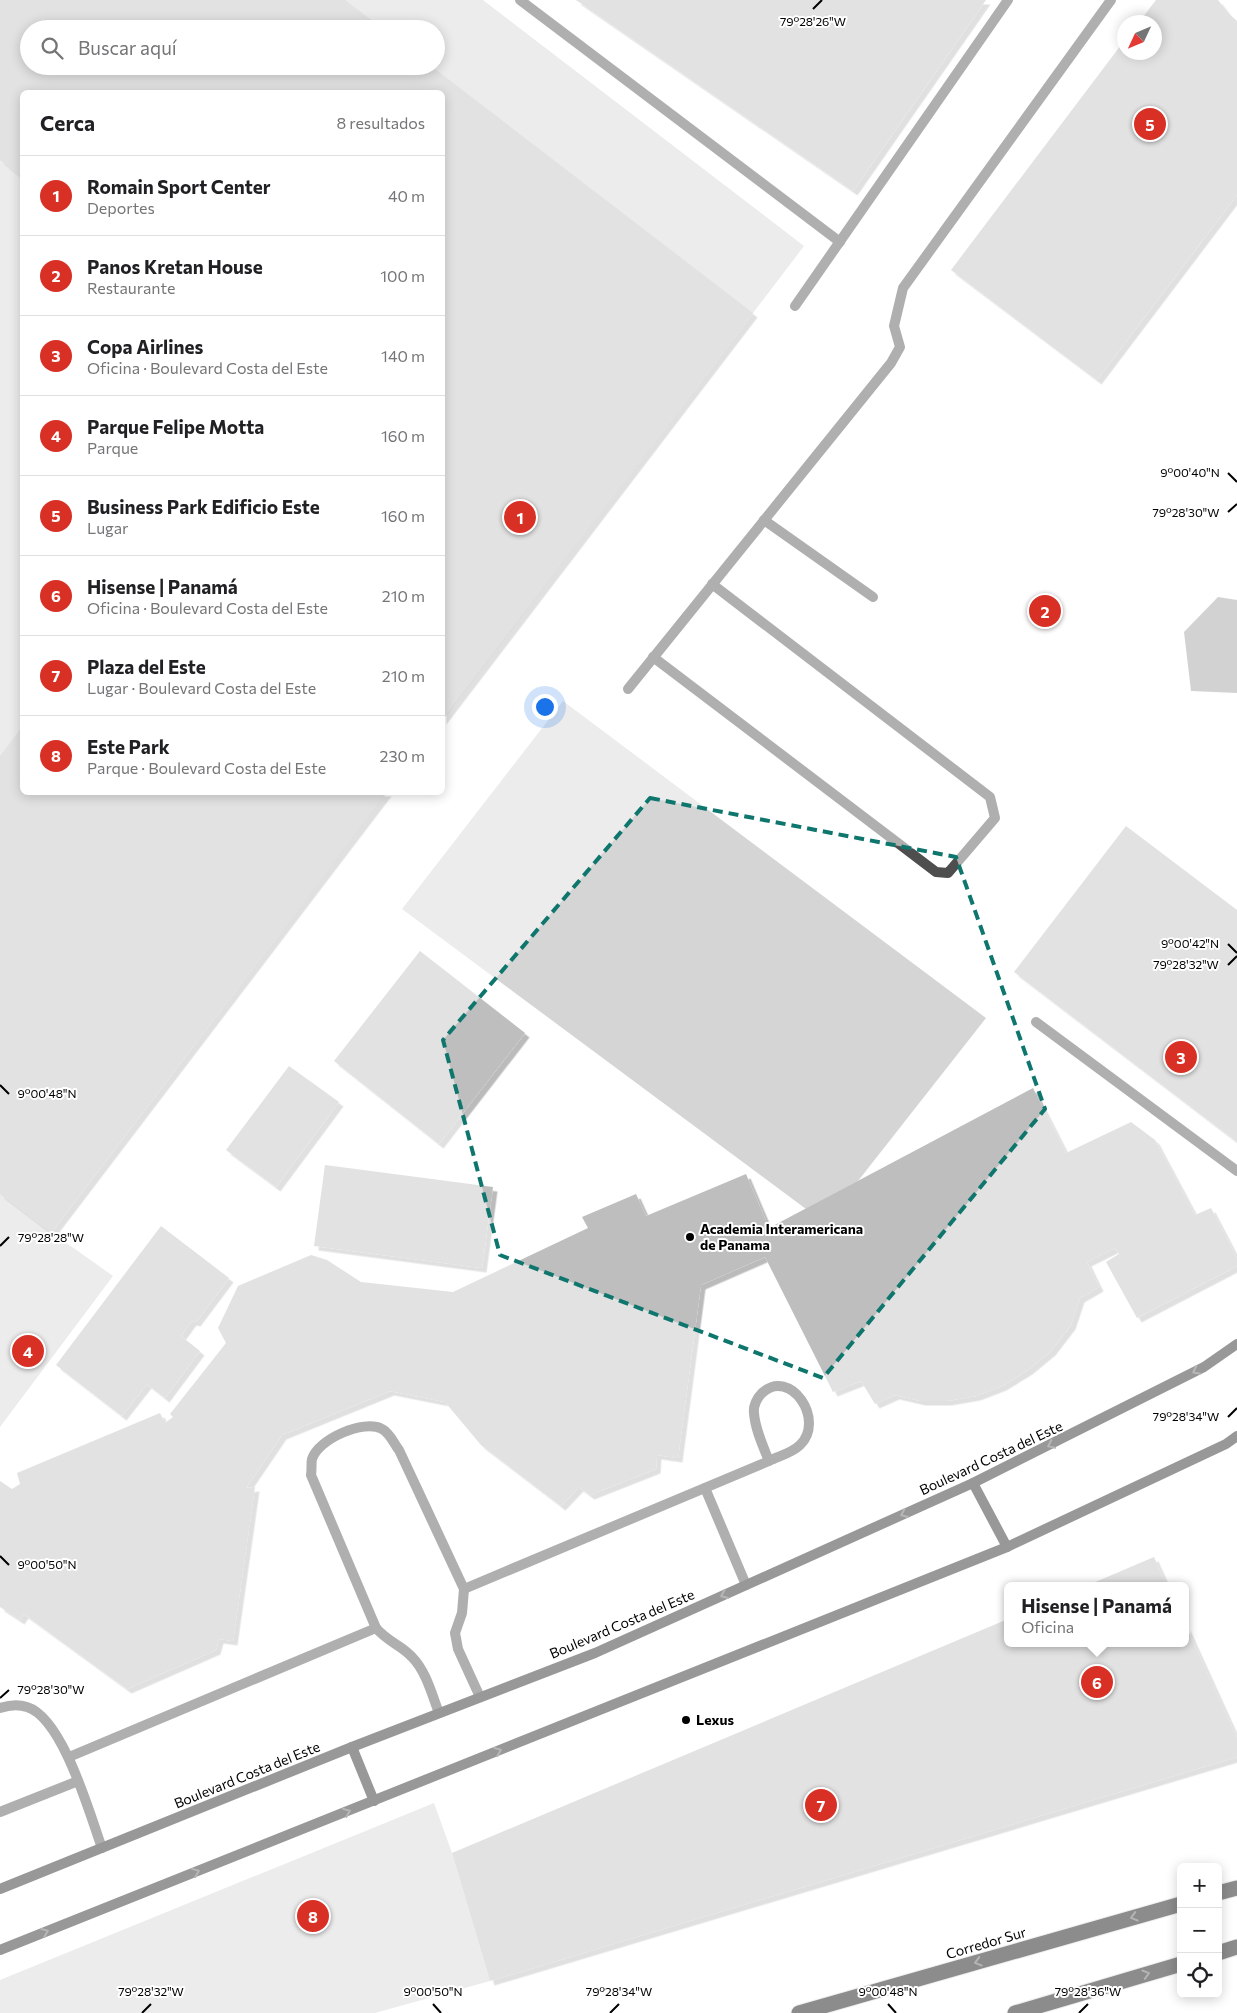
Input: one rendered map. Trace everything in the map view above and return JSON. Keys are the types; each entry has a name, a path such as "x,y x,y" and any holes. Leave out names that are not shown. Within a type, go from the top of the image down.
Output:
{"highway":[{"path":"1222,1892 1237,1888"},
{"name":"Corredor Sur","path":"800,2013 1177,1905"},
{"path":"1222,1952 1237,1948"},
{"path":"1015,2013 1177,1965"}],"street":[{"name":"Boulevard Costa del Este","path":"0,1889 595,1652 973,1483 1204,1367 1237,1344"},
{"path":"0,1950 1007,1547 1226,1444 1237,1436"},
{"path":"973,1483 1007,1547"},
{"path":"352,1748 374,1801"}],"lane":[{"path":"520,0 840,242"},
{"path":"795,306 1008,0"},
{"path":"628,689 890,363 900,347 894,326 903,288 1111,0"},
{"path":"764,520 873,597"},
{"path":"653,657 936,872 948,873 995,818 990,797 712,584"},
{"path":"1036,1022 1237,1170"},
{"path":"464,1589 769,1461 801,1445 810,1426 807,1409 792,1390 782,1386 770,1387 763,1392 756,1401 754,1412 760,1438 769,1461"},
{"path":"439,1713 419,1664 411,1655 385,1639 376,1628 311,1475 312,1459 319,1447 329,1439 358,1428 376,1426 385,1430 399,1450 464,1589 462,1613 455,1634 458,1649 480,1697"},
{"path":"705,1488 746,1585"},
{"path":"69,1757 376,1628"},
{"path":"0,1708 16,1705 29,1707 48,1723 69,1757 102,1848"},
{"path":"0,1812 78,1781"}],"highlighted area":[{"path":"650,798 956,857 1045,1109 823,1378 500,1255 443,1040"}],"shaded area":[{"path":"0,0 483,0 804,246 445,717 445,90 20,90 20,795 385,795 51,1232 113,1276 0,1427"},
{"path":"1218,597 1237,600 1237,693 1191,691 1184,632"},
{"path":"563,701 986,1018 858,1181 806,1209 402,909"},
{"path":"434,1803 452,1853 490,1981 375,2013 0,2013 0,1980"}],"building":[{"path":"0,0 345,0 371,20 20,20 20,75 443,75 753,313 445,716 445,90 20,90 20,176 0,160"},
{"path":"576,0 986,0 853,191"},
{"path":"1156,0 1218,0 1237,21 1237,195 1097,380 951,270 1117,50 1117,60 1162,60 1162,15 1144,15"},
{"path":"20,730 20,795 385,795 51,1233 0,1194 0,756"},
{"path":"1126,826 1237,910 1237,1142 1014,972"},
{"path":"420,951 525,1033 439,1144 334,1061"},
{"path":"289,1066 339,1102 276,1187 226,1150"},
{"path":"1033,1088 1066,1153 1131,1122 1155,1140 1195,1215 1211,1208 1237,1258 1237,1266 1137,1318 1106,1262 1119,1254 1115,1248 1087,1262 1099,1287 1080,1298 1071,1325 1051,1351 1028,1370 1002,1386 976,1396 947,1401 921,1401 895,1395 875,1404 861,1381 833,1392 765,1257 701,1285 678,1458 657,1455 656,1469 590,1495 579,1487 561,1506 481,1445 445,1402 390,1391 282,1435 246,1488 255,1487 233,1641 219,1639 216,1650 127,1689 24,1614 20,1620 0,1607 0,1481 12,1489 20,1484 17,1473 160,1413 165,1423 173,1417 170,1414 226,1343 218,1328 238,1286 311,1255 327,1260 361,1282 453,1292 588,1228 582,1217 636,1194 646,1216 746,1174 769,1228"},
{"path":"325,1165 493,1187 482,1268 314,1246"},
{"path":"161,1226 229,1278 196,1322 192,1321 181,1336 200,1351 165,1398 147,1384 122,1416 56,1365"},
{"path":"1154,1557 1165,1582 1095,1582"},
{"path":"1004,1621 1004,1647 1189,1647 1189,1633 1237,1738 1237,1757 490,1981 452,1853"}],"place":[{"name":"Business Park Edificio Este","path":"1150,124"},
{"name":"Romain Sport Center","path":"520,517"},
{"name":"Panos Kretan House","path":"1045,611"},
{"name":"Copa Airlines","path":"1181,1057"},
{"name":"Academia Interamericana de Panama","path":"690,1237"},
{"name":"Parque Felipe Motta","path":"28,1351"},
{"name":"Hisense | Panamá","path":"1097,1682"},
{"name":"Lexus","path":"686,1720"},
{"name":"Plaza del Este","path":"821,1805"},
{"name":"Este Park","path":"313,1916"}]}
